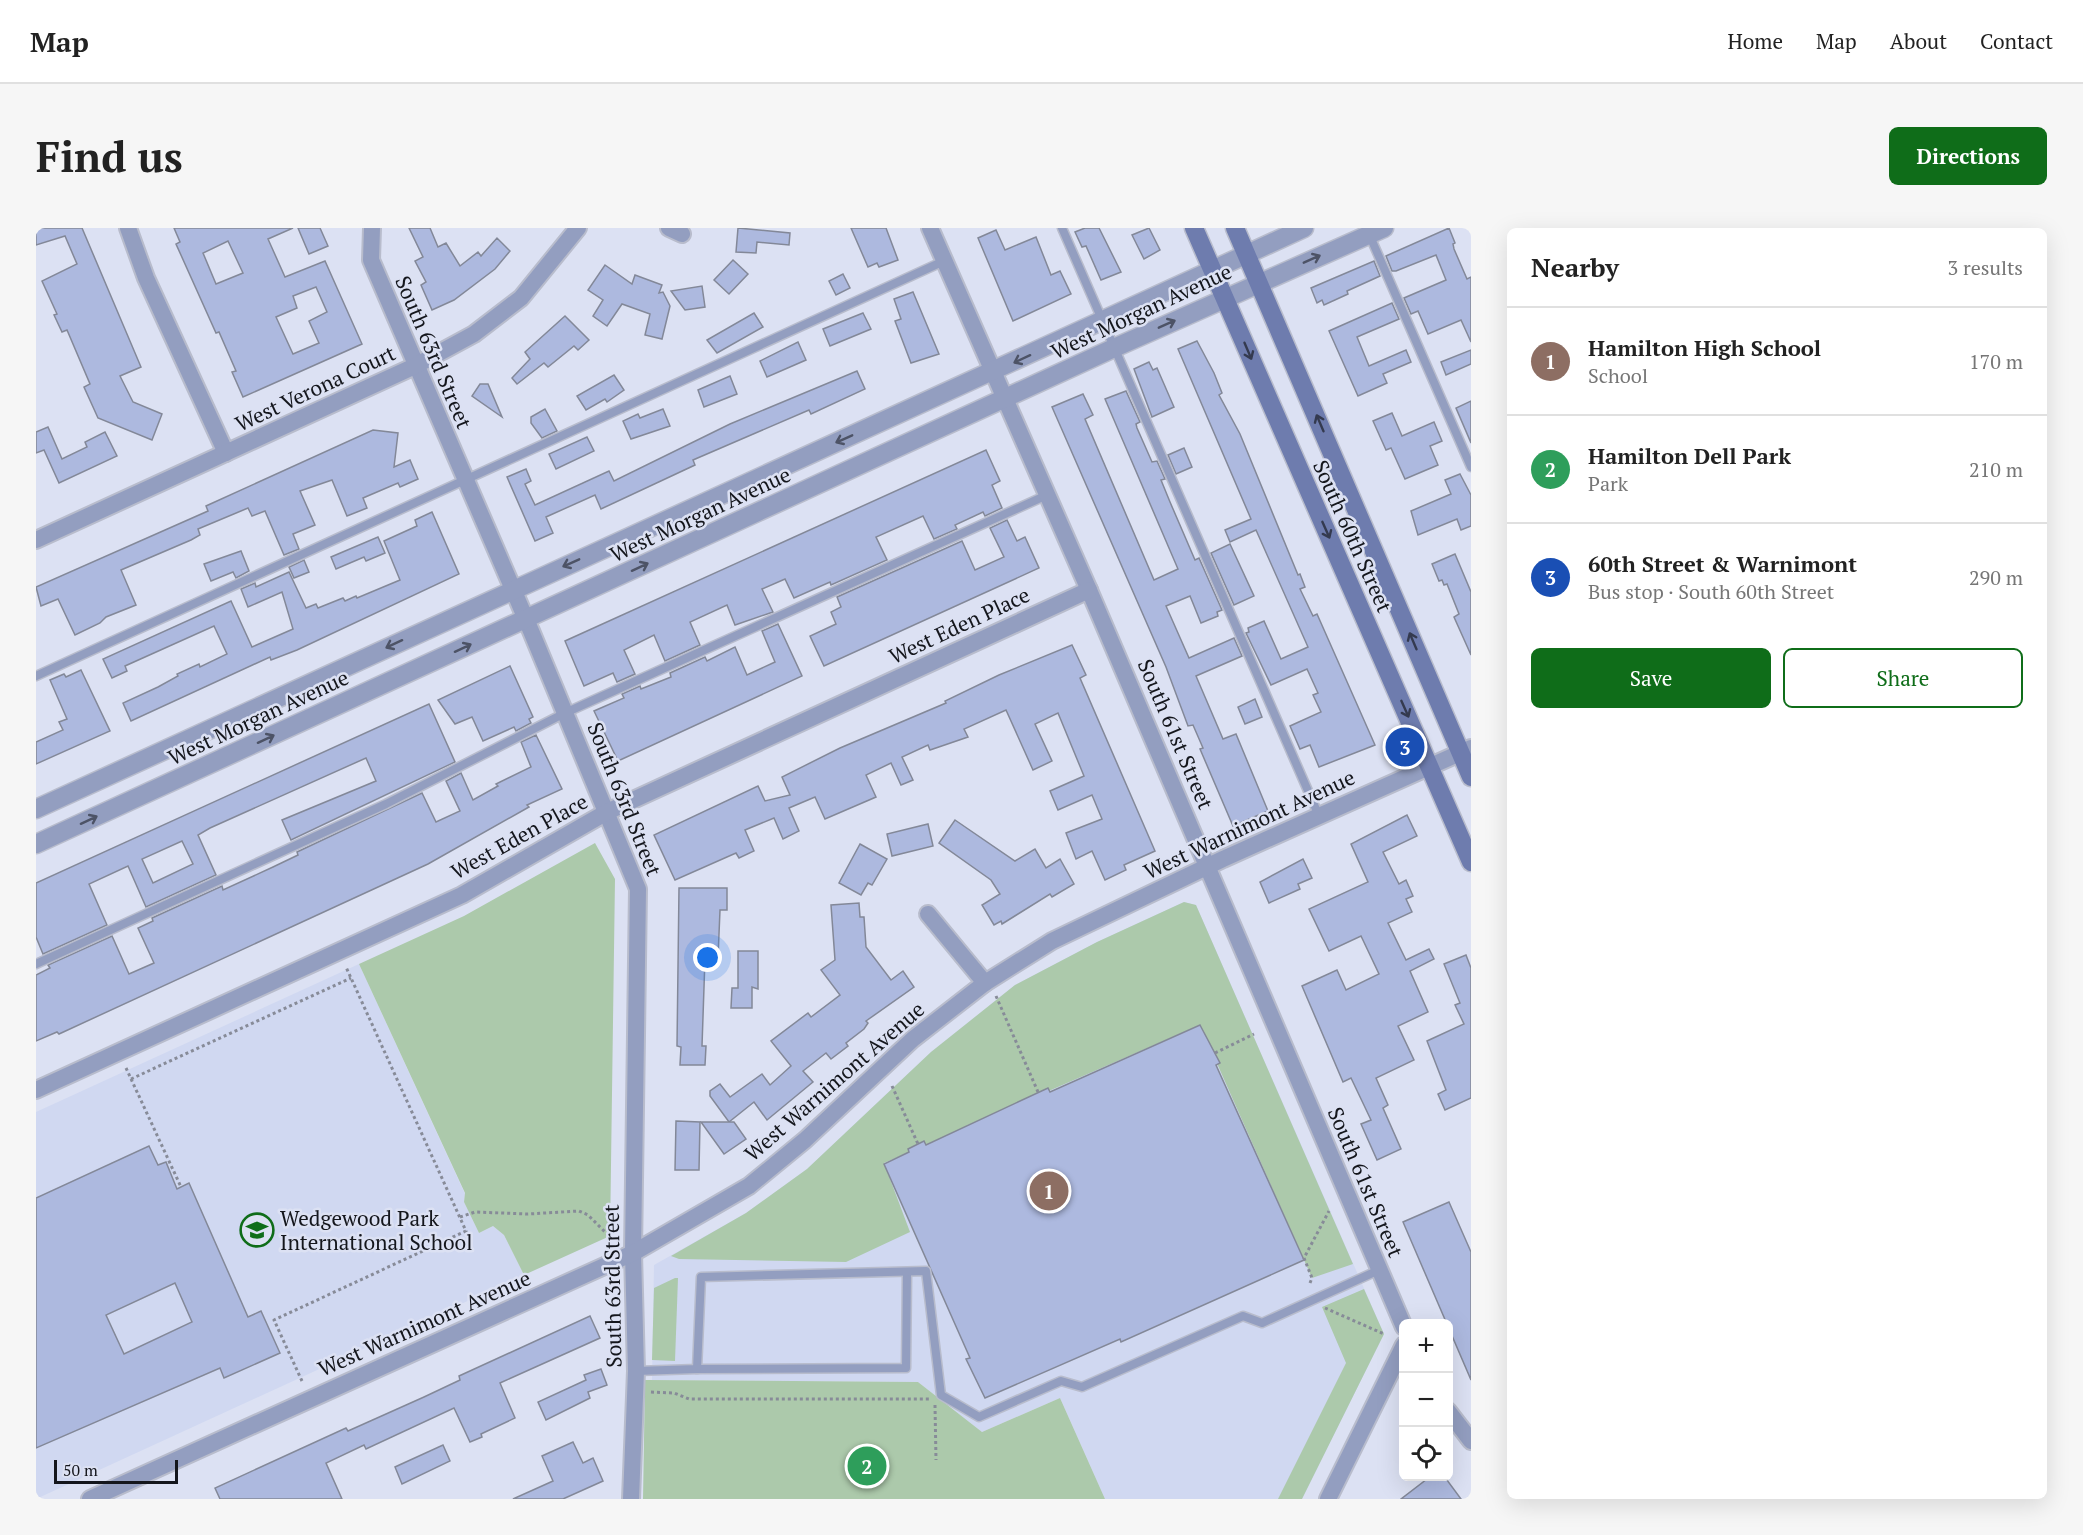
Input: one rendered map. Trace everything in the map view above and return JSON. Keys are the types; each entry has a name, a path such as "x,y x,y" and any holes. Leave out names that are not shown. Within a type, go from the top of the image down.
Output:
{"main road":[{"name":"South 60th Street","path":"1194,228 1471,861"},
{"name":"South 60th Street","path":"1235,228 1466,751 1471,777"}],"street":[{"path":"128,228 146,278 226,453"},
{"name":"South 63rd Street","path":"372,228 371,260 464,482 526,619 638,889 633,1253 636,1371 631,1499"},
{"name":"West Verona Court","path":"36,540 415,366 474,334 521,298 578,228"},
{"name":"South 61st Street","path":"930,228 1089,590 1400,1319"},
{"name":"West Morgan Avenue","path":"36,809 993,372 1212,268 1304,228"},
{"name":"West Morgan Avenue","path":"36,844 1373,230"},
{"name":"West Eden Place","path":"36,1090 462,895 607,813 1089,590"},
{"path":"178,744 191,773"},
{"name":"West Warnimont Avenue","path":"90,1499 633,1253 749,1186 805,1140 912,1039 985,983 1052,941 1207,867 1466,751"},
{"path":"928,914 985,983"},
{"path":"1328,1499 1399,1356"},
{"path":"1453,1416 1471,1441"}],"lane":[{"path":"1062,228 1319,816"},
{"path":"1373,230 1471,467"},
{"path":"36,676 944,261"},
{"path":"36,964 386,804 565,713 1047,495"},
{"path":"697,1369 701,1277 926,1272 941,1395 979,1417 1061,1382 1082,1387 1243,1316 1262,1323 1379,1270"},
{"path":"636,1371 906,1368 907,1272"}],"path":[{"path":"302,1381 274,1320 466,1231 346,967"},
{"path":"131,1079 351,978"},
{"path":"996,996 1038,1092"},
{"path":"1215,1053 1254,1034"},
{"path":"126,1068 181,1187"},
{"path":"892,1086 918,1144"},
{"path":"460,1217 475,1212 528,1214 579,1211 588,1215 614,1241"},
{"path":"1310,1283 1312,1278 1304,1258 1329,1211"},
{"path":"1321,1306 1384,1334"},
{"path":"649,1392 674,1393 689,1399 935,1399 936,1460"}],"shaded area":[{"path":"1184,902 1196,905 1384,1334 1302,1499 1105,1499 1060,1398 982,1432 918,1382 652,1380 654,1265 746,1213 807,1169 931,1052 1015,985 1097,942"},
{"name":"Wedgewood Park International School","path":"359,964 465,1194 464,1202 479,1233 493,1226 504,1235 524,1275 36,1499 36,1112"}],"green space":[{"path":"595,843 615,879 610,1236 524,1275 504,1235 493,1226 479,1233 464,1202 465,1193 359,964 464,916"},
{"path":"1184,902 1196,905 1353,1264 1312,1278 1200,1025 884,1163 910,1232 846,1262 679,1259 671,1256 746,1213 807,1169 931,1052 1015,985 1097,942"},
{"path":"678,1278 675,1361 652,1360 654,1288"},
{"path":"1364,1289 1384,1334 1302,1499 1278,1499 1346,1363 1322,1307"},
{"path":"645,1380 918,1382 982,1432 1060,1398 1105,1499 643,1499"}],"building":[{"path":"36,228 82,228 141,367 120,376 133,402 162,414 152,440 98,418 84,387 90,384 67,330 62,332 54,315 57,314 42,281 77,264 65,236 36,245"},
{"path":"174,228 293,228 268,239 285,277 325,261 362,344 243,397 232,372 236,371 219,332 216,333 176,244 180,242","holes":["228,241 243,273 216,284 203,253","316,287 327,312 309,321 319,343 293,354 276,317 297,308 293,296"]},
{"path":"298,228 320,228 328,246 309,254"},
{"path":"409,228 430,228 438,247 446,243 460,266 478,252 481,256 497,238 510,251 495,269 454,300 432,310 421,285 426,282 415,261 423,257"},
{"path":"738,228 790,233 789,245 757,242 756,253 736,252"},
{"path":"851,228 886,228 898,260 879,267 877,263 868,267"},
{"path":"1085,228 1099,228 1121,272 1101,280 1086,246 1082,247 1075,232"},
{"path":"1149,228 1160,250 1144,259 1132,235"},
{"path":"1449,228 1455,243 1453,244 1454,249 1467,279 1471,277 1471,342 1461,320 1428,334 1418,311 1411,314 1404,298 1446,280 1436,255 1396,271 1392,271 1386,256"},
{"path":"996,230 1005,250 1036,237 1051,275 1060,271 1071,294 1013,321 978,238"},
{"path":"733,260 748,274 729,294 714,280"},
{"path":"1374,261 1380,276 1347,291 1348,294 1324,305 1322,300 1317,303 1311,288"},
{"path":"605,265 632,284 635,275 662,285 659,293 663,292 670,306 662,339 645,335 650,314 622,304 607,326 593,316 603,300 588,290"},
{"path":"843,274 850,288 836,295 829,281"},
{"path":"702,286 705,307 685,310 671,291"},
{"path":"913,292 939,354 911,363 895,321 901,319 894,299"},
{"path":"1392,303 1399,319 1357,337 1369,366 1406,350 1411,362 1383,374 1387,383 1358,396 1329,331"},
{"path":"754,313 763,327 717,353 707,340"},
{"path":"863,313 871,329 830,346 823,329"},
{"path":"565,316 589,340 578,350 574,346 548,367 544,363 517,384 512,378 530,359 525,352"},
{"path":"1197,341 1214,373 1222,393 1219,395 1240,434 1298,575 1300,574 1305,587 1300,589 1313,616 1317,614 1375,745 1319,767 1310,745 1300,749 1290,726 1321,712 1313,695 1318,693 1307,669 1271,685 1246,633 1249,632 1248,628 1264,621 1281,659 1308,647 1256,530 1230,542 1225,530 1251,519 1178,349"},
{"path":"798,342 806,360 767,377 760,361"},
{"path":"1471,350 1471,364 1446,375 1441,362"},
{"path":"1149,362 1153,370 1157,368 1174,407 1152,417 1134,369"},
{"path":"857,371 865,389 811,414 809,410 693,460 695,465 601,509 595,495 546,517 553,533 535,541 507,477 526,469 531,481 525,484 535,505 609,471 614,481 730,424"},
{"path":"614,375 624,390 607,402 605,399 586,410 577,396"},
{"path":"730,376 737,394 704,407 698,390"},
{"path":"480,384 488,384 502,417 472,396"},
{"path":"1126,391 1140,422 1136,424 1137,428 1152,462 1157,461 1165,479 1161,480 1195,560 1199,558 1222,610 1217,612 1218,616 1201,623 1190,596 1166,606 1189,658 1234,638 1242,656 1196,676 1223,739 1236,734 1268,811 1233,826 1200,749 1203,748 1193,725 1188,726 1166,667 1052,407 1083,394 1093,415 1085,419 1154,580 1178,569 1105,399"},
{"path":"1471,401 1471,443 1456,408"},
{"path":"545,409 557,431 542,438 531,423 531,417"},
{"path":"663,409 670,426 631,439 623,421 638,414 640,418"},
{"path":"1392,413 1402,436 1434,422 1442,441 1430,446 1438,465 1405,479 1391,448 1386,450 1373,421"},
{"path":"48,427 62,459 87,447 85,442 105,432 117,456 59,483 44,450 36,453 36,432"},
{"path":"373,430 398,433 394,467 410,460 418,479 400,487 398,483 363,498 367,508 347,516 332,480 300,491 315,525 293,534 299,549 284,555 265,511 252,516 248,508 198,529 200,535 191,540 121,570 136,605 106,617 100,623 75,635 58,599 41,606 36,587 208,511 206,506"},
{"path":"587,437 594,451 556,469 549,454"},
{"path":"1184,448 1192,467 1176,474 1168,455"},
{"path":"986,450 1000,481 992,485 1002,508 985,516 983,512 955,525 957,529 934,539 923,516 876,537 887,560 831,585 830,582 794,598 785,579 762,589 773,612 735,625 727,605 690,622 700,645 665,661 654,635 624,650 635,674 617,682 613,673 584,686 565,641"},
{"path":"1460,474 1471,495 1471,526 1461,530 1457,519 1418,535 1411,511 1451,494 1445,480"},
{"path":"432,512 459,574 297,650 271,660 270,657 131,721 123,703 158,687 178,676 177,674 199,664 200,667 227,654 214,626 125,666 127,671 112,678 103,659 231,601 252,647 293,629 282,592 248,607 241,589 255,583 256,587 289,572 306,608 316,604 318,608 343,598 345,601 356,596 357,598 400,580 384,541 417,526 415,520"},
{"path":"1007,520 1017,541 1025,537 1039,568 824,666 810,636 836,624 831,612 841,607 837,597 962,541 975,570 1004,557 990,528"},
{"path":"378,537 385,553 366,561 364,557 336,569 331,557"},
{"path":"1230,544 1254,596 1234,605 1211,553"},
{"path":"241,551 249,571 236,578 233,572 211,581 204,564"},
{"path":"1455,554 1471,592 1471,655 1454,617 1459,614 1447,584 1444,585 1442,580 1439,581 1432,564"},
{"path":"304,560 309,572 294,578 289,567"},
{"path":"778,624 802,676 618,761 594,711 624,698 622,694 671,677 670,673 705,657 707,661 735,647 747,675 775,662 762,631"},
{"path":"1072,645 1086,675 1080,678 1155,851 1124,865 1126,870 1105,880 1092,851 1076,859 1066,833 1102,819 1092,795 1058,810 1050,791 1084,776 1058,713 1035,724 1052,761 1033,770 1006,710 964,729 968,737 930,750 928,745 902,757 913,780 901,785 891,763 866,775 876,797 825,819 815,797 789,808 799,831 783,839 774,818 745,830 754,851 739,858 736,853 675,880 654,835 758,786 765,801 790,795 782,777 840,748 946,703 945,701 999,675"},
{"path":"510,666 533,717 529,719 531,723 516,731 514,727 483,741 472,717 455,724 438,700"},
{"path":"81,670 110,731 36,764 36,742 63,730 59,722 67,719 50,680 64,674 66,677"},
{"path":"1255,699 1262,717 1245,724 1238,707"},
{"path":"429,704 455,762 291,840 282,820 376,781 366,758 210,828 198,835 216,875 146,907 128,866 89,884 107,925 43,954 36,937 36,883","holes":["182,841 193,864 153,883 142,859"]},
{"path":"536,735 562,789 527,805 529,807 428,864 59,1034 57,1032 36,1041 36,975 50,968 48,965 112,936 129,974 154,963 138,928 153,921 152,918 222,886 223,890 273,867 298,855 297,852 422,793 436,822 460,811 446,781 461,773 473,800 498,786 496,784 531,767 521,742"},
{"path":"1407,815 1417,836 1383,852 1399,884 1406,880 1413,896 1406,899 1412,912 1388,923 1406,960 1429,949 1434,959 1410,971 1428,1012 1398,1026 1414,1060 1376,1078 1388,1105 1383,1108 1401,1149 1377,1160 1361,1124 1371,1120 1351,1078 1343,1082 1302,986 1337,970 1346,990 1379,974 1361,936 1329,951 1309,909 1368,882 1351,844"},
{"path":"955,820 1015,861 1035,849 1046,868 1060,859 1074,884 1052,897 1050,894 1002,924 1001,921 994,925 982,905 1000,894 991,880 939,843"},
{"path":"928,824 933,846 892,856 887,834"},
{"path":"860,844 887,859 872,885 868,883 861,895 839,883"},
{"path":"1303,859 1312,878 1298,884 1300,889 1269,903 1260,882"},
{"path":"679,888 727,888 727,910 720,910 718,958 705,958 702,1046 706,1046 705,1065 680,1065 681,1047 677,1046"},
{"path":"859,903 860,917 864,917 866,947 891,980 903,971 914,987 866,1021 868,1023 864,1029 846,1043 848,1046 831,1059 826,1053 803,1071 813,1082 767,1120 754,1102 729,1122 710,1096 710,1091 720,1084 730,1097 762,1074 770,1085 791,1066 771,1041 808,1013 811,1017 840,995 821,970 835,960 831,905"},
{"path":"738,951 758,951 758,989 752,987 752,1008 731,1008 732,988 738,988"},
{"path":"1466,955 1471,968 1471,1098 1445,1110 1438,1094 1446,1090 1427,1041 1464,1024 1455,1005 1460,1003 1444,964"},
{"path":"1200,1025 1220,1063 1216,1065 1304,1260 1121,1342 1120,1339 985,1398 966,1359 970,1358 884,1164 909,1152 908,1149 924,1141 926,1145 1048,1088 1050,1092"},
{"path":"676,1121 700,1122 699,1170 675,1170"},
{"path":"701,1122 734,1122 746,1139 724,1154"},
{"path":"149,1146 158,1165 166,1162 177,1189 189,1183 248,1317 261,1311 280,1353 224,1378 220,1368 36,1448 36,1198","holes":["175,1283 192,1322 124,1354 106,1315"]},
{"path":"1449,1202 1471,1252 1471,1380 1453,1338 1453,1319 1445,1319 1403,1222"},
{"path":"590,1316 600,1338 500,1383 515,1418 481,1434 482,1437 470,1442 454,1408 366,1449 364,1445 326,1463 342,1499 220,1499 215,1488 346,1428 348,1431 424,1397 460,1380 459,1376"},
{"path":"601,1369 607,1385 588,1392 590,1398 546,1420 538,1402 586,1380 584,1375"},
{"path":"573,1442 583,1463 593,1458 603,1481 563,1499 513,1499 553,1481 542,1456"},
{"path":"443,1445 450,1461 402,1484 395,1467"},
{"path":"1424,1481 1448,1481 1461,1499 1401,1499"}],"place":[{"name":"60th Street & Warnimont","path":"1405,747"},
{"name":"Hamilton High School","path":"1049,1191"},
{"name":"Wedgewood Park International School","path":"257,1230"},
{"name":"Hamilton Dell Park","path":"867,1466"}]}
